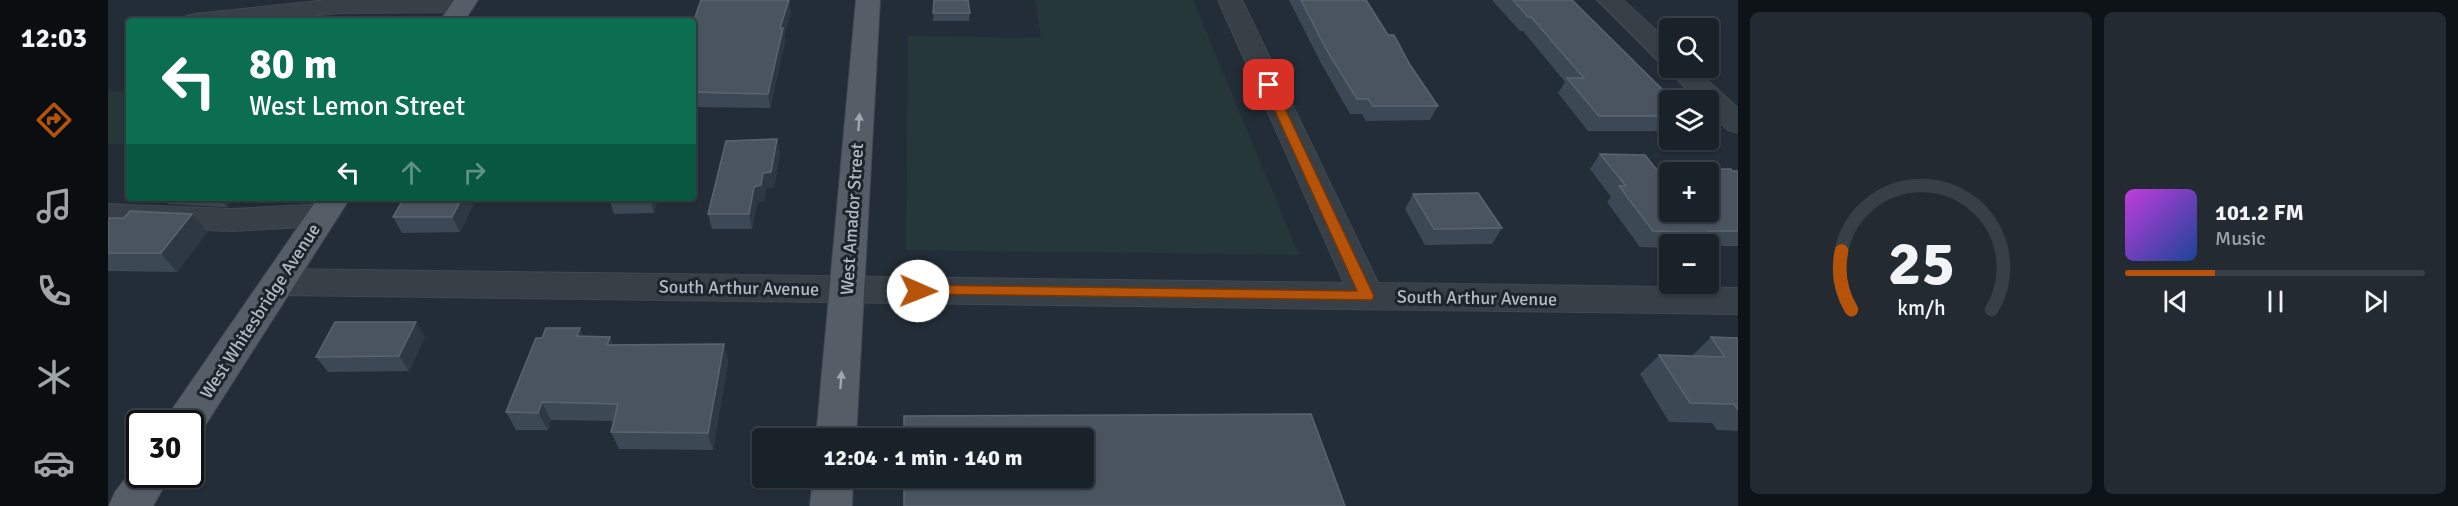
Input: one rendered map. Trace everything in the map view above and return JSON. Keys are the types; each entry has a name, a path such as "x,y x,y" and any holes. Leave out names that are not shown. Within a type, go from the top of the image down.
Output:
{"main road":[{"name":"West Amador Street","path":"837,428 868,0"},
{"name":"West Whitesbridge Avenue","path":"194,410 329,207"},
{"path":"130,506 142,488"},
{"path":"831,506 832,488"}],"street":[{"path":"1230,0 1366,296"},
{"path":"1609,0 1659,48"},
{"path":"224,18 339,6 461,8"},
{"path":"1690,78 1738,124"},
{"path":"108,215 232,220 329,207"},
{"name":"South Arthur Avenue","path":"280,282 1738,301"}],"shaded area":[{"path":"1035,0 1193,0 1299,255 906,250 908,36 1041,38"},
{"path":"108,91 126,91 126,144 108,144"}],"building":[{"path":"701,0 789,0 780,28 783,28 768,94 696,92 695,18"},
{"path":"934,0 968,0 970,13 933,13"},
{"path":"1301,0 1366,0 1388,35 1394,35 1410,65 1438,106 1373,106 1368,99 1357,99 1326,49"},
{"path":"1513,0 1572,0 1663,90 1659,90 1659,116 1599,116 1567,78 1584,78 1531,17 1528,17"},
{"path":"777,139 771,172 763,173 761,185 754,187 749,214 708,214 726,141"},
{"path":"1600,154 1645,155 1659,170 1659,222 1719,222 1719,169 1738,171 1738,231 1708,231 1709,233 1653,231 1619,186 1626,186"},
{"path":"1478,193 1502,228 1434,229 1413,194"},
{"path":"402,201 460,201 452,217 393,217"},
{"path":"130,211 192,214 161,253 108,253 108,218 124,218"},
{"path":"335,322 416,322 399,356 316,357"},
{"path":"546,328 580,328 577,336 610,337 607,345 724,344 708,433 611,432 618,404 542,402 538,413 506,412 536,338 542,338"},
{"path":"1711,337 1738,338 1738,410 1734,404 1690,403 1659,355 1725,357"},
{"path":"1311,414 1345,506 904,506 904,488 1094,488 1094,428 904,428 904,416"}],"route":[{"path":"918,291 1366,296 1269,85"}]}
